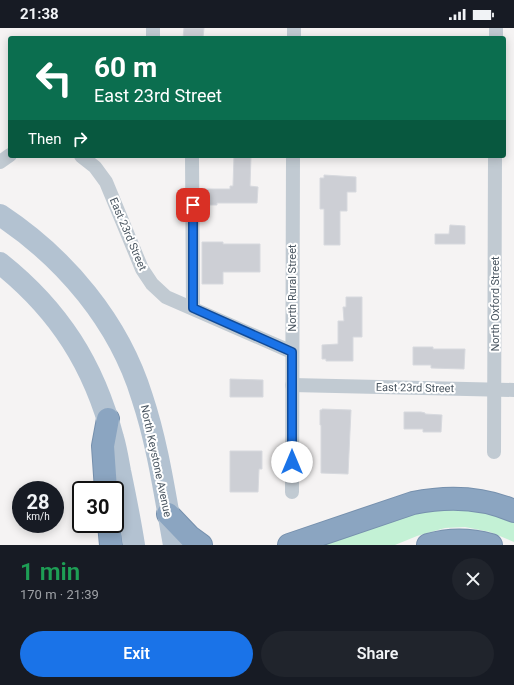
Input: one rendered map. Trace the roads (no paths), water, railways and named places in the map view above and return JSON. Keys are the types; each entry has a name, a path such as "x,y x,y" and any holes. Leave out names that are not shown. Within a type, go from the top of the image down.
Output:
{"highway":[{"path":"105,481 103,446 108,419"},
{"path":"289,545 413,503 428,500 446,498 484,501 514,511"},
{"path":"168,514 190,537 201,545"},
{"path":"110,533 111,545"},
{"path":"428,545 454,540 491,545"}],"main road":[{"name":"North Keystone Avenue","path":"0,215 18,226 46,249 78,283 95,304 119,344 136,380 148,416 159,464 174,545"},
{"path":"0,263 23,282 45,305 69,337 88,368 108,419 114,439 134,545"}],"street":[{"name":"East 23rd Street","path":"84,158 95,167 106,182 142,269 152,284 166,296 292,352"},
{"path":"192,158 193,308"},
{"name":"North Rural Street","path":"292,492 293,158"},
{"name":"North Oxford Street","path":"494,452 495,158"},
{"name":"East 23rd Street","path":"292,385 514,390"}]}
